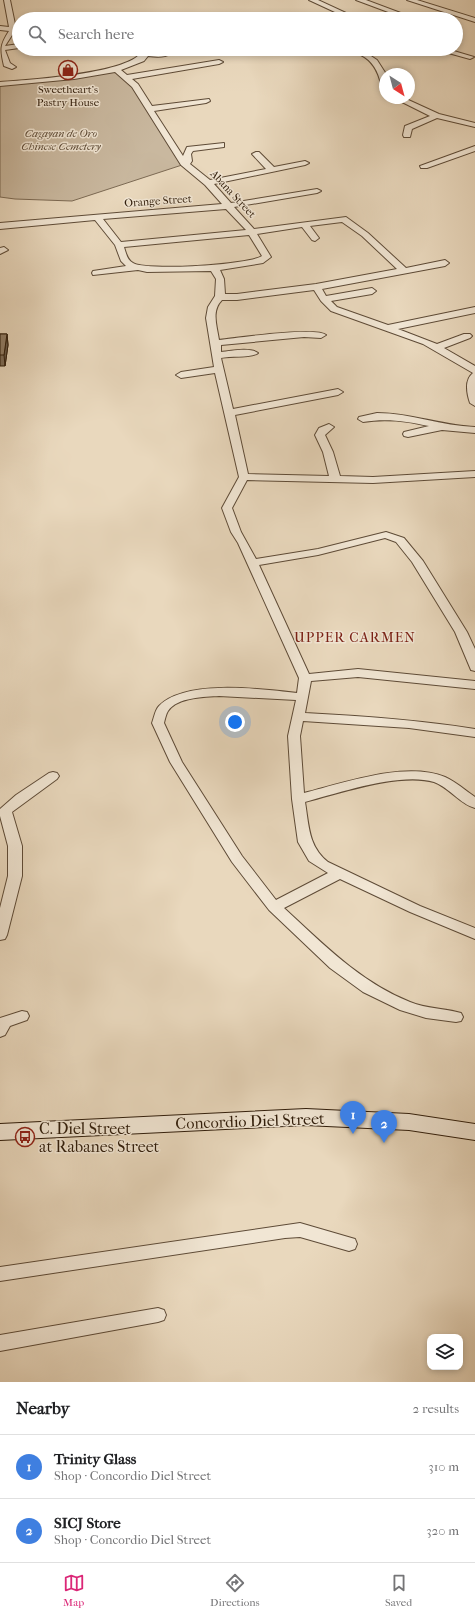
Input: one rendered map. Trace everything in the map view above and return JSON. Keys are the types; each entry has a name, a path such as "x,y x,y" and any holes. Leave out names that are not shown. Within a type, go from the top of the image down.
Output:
{"main road":[{"name":"Concordio Diel Street","path":"0,1132 306,1117 409,1122 475,1132"}],"street":[{"path":"7,0 12,19"},
{"path":"304,0 331,12"},
{"path":"312,0 333,12"},
{"path":"359,0 394,12"},
{"path":"410,0 448,12"},
{"path":"424,12 434,8"},
{"path":"463,16 475,20"},
{"path":"0,28 12,30"},
{"path":"0,50 12,35"},
{"path":"0,50 12,47"},
{"path":"0,50 6,58 7,64 12,67"},
{"path":"463,54 470,57"},
{"path":"0,84 116,69 140,60 143,56"},
{"path":"367,56 380,68"},
{"path":"125,78 219,62"},
{"path":"90,66 97,72"},
{"name":"Abana Street","path":"116,69 135,86 185,164 208,183 252,232 267,257 266,259 213,268"},
{"path":"149,109 206,101"},
{"path":"411,104 436,116 475,125"},
{"path":"407,135 408,128 436,116"},
{"path":"185,164 188,161 187,154 190,149 222,145"},
{"path":"424,166 475,148"},
{"path":"256,154 272,170"},
{"path":"208,183 305,163"},
{"name":"Orange Street","path":"0,226 228,206 317,191"},
{"path":"97,217 119,245 125,261 135,268"},
{"path":"119,245 252,232 339,219 347,220 383,250 404,271"},
{"path":"304,224 315,238"},
{"path":"444,262 316,287 237,297 220,297 214,302 210,313 216,343 216,356 244,477 227,508 236,532 252,563 305,678 306,686 294,736 298,799 303,831 308,850 323,866 415,909 475,934"},
{"path":"96,273 135,268 213,268 217,272 220,279 220,297"},
{"path":"316,287 324,299 334,309 418,338 438,347 475,371"},
{"path":"324,299 372,290"},
{"path":"387,328 475,310"},
{"path":"216,343 304,334 321,335"},
{"path":"438,347 467,336"},
{"path":"216,356 232,353 253,353"},
{"path":"181,375 219,369"},
{"path":"475,376 471,390 475,403"},
{"path":"230,413 338,392"},
{"path":"363,418 374,415 395,416 458,430 475,430"},
{"path":"408,434 432,430 441,426"},
{"path":"330,427 323,430 320,435 328,452 335,478"},
{"path":"244,477 402,479 475,474"},
{"path":"252,563 323,550 386,535 400,540 417,561 461,632 470,651 475,667"},
{"path":"305,678 358,673 475,685"},
{"path":"303,697 230,692 183,696 166,705 158,717 158,723 176,762 237,860 274,907 335,964 368,988 405,1006 426,1013 456,1018"},
{"path":"299,717 355,720 475,733"},
{"path":"0,935 15,876 15,846 5,811 53,776"},
{"path":"298,799 363,783 416,776 435,779 454,789 475,804"},
{"path":"274,907 339,873"},
{"path":"0,1031 4,1022 22,1016"},
{"path":"0,1274 300,1230 348,1244"},
{"path":"0,1343 158,1315"}],"green space":[{"name":"Cagayan de Oro Chinese Cemetery","path":"116,70 134,87 182,165 72,201 0,197 0,85"}],"building":[{"path":"0,334 7,334 4,355 0,355"}],"place":[{"name":"Sweetheart's Pastry House","path":"68,70"},
{"name":"Trinity Glass","path":"353,1134"},
{"name":"C. Diel Street at Rabanes Street","path":"25,1137"},
{"name":"SICJ Store","path":"384,1143"}],"district":[{"name":"UPPER CARMEN","path":"355,637"}]}
